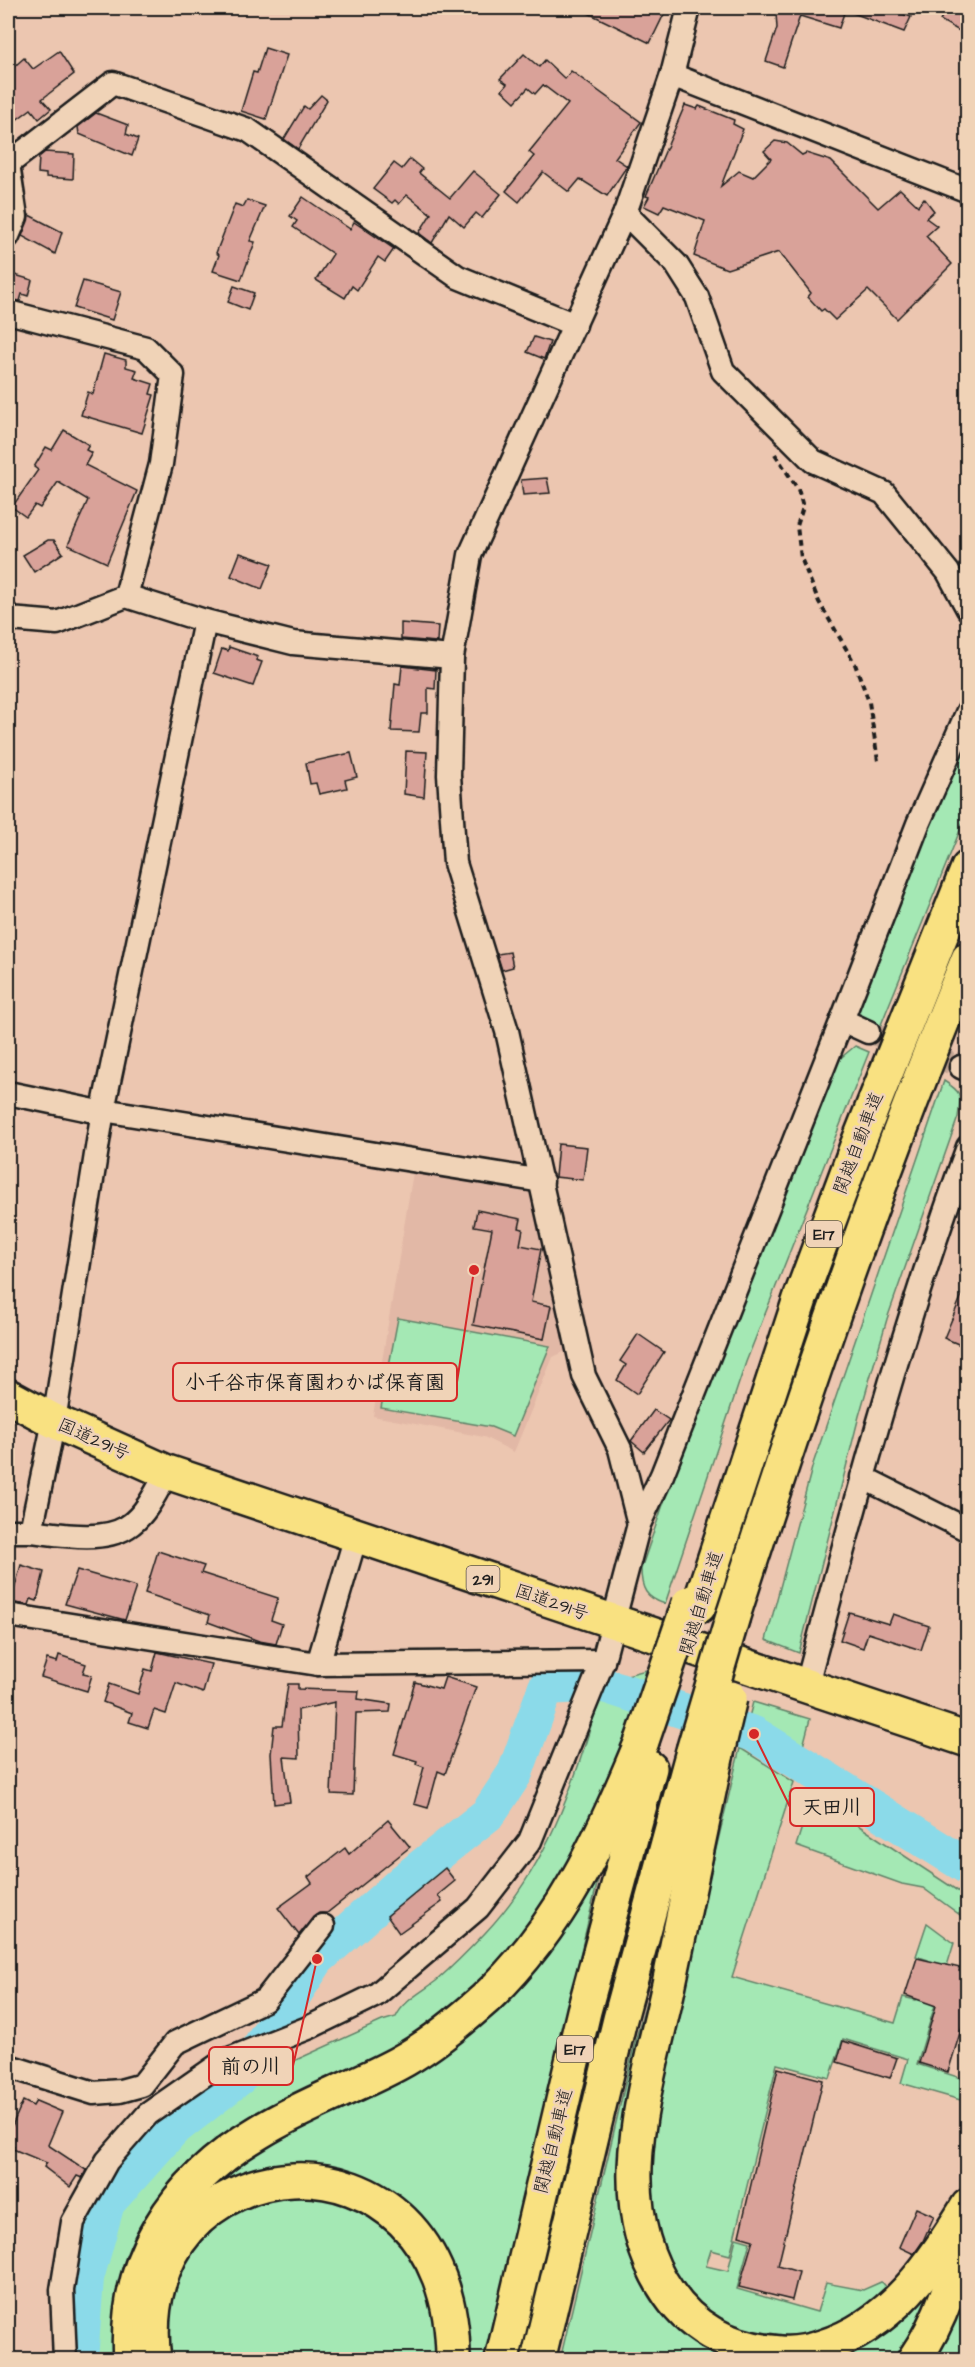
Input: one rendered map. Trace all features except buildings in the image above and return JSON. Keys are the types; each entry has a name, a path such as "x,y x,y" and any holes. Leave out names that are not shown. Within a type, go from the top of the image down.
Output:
{"highway":[{"name":"関越自動車道","path":"502,2360 650,1741 694,1604 800,1299 856,1146 968,868"},
{"name":"関越自動車道","path":"538,2360 620,2019 705,1752 741,1618 834,1313 890,1158 968,959"},
{"name":"国道291号","path":"8,1396 54,1421 167,1472 806,1688 968,1740"},
{"path":"130,2360 130,2309 144,2259 155,2234 189,2187 233,2148 261,2130 399,2063 429,2044 485,1998 538,1939 579,1880 650,1741"},
{"path":"705,1752 634,2171 639,2230 662,2284 678,2308 703,2330 730,2343 758,2352 785,2354 813,2350 841,2341 859,2332 892,2308 967,2224"},
{"path":"154,2360 152,2340 159,2287 178,2245 193,2226 232,2195 273,2180 297,2178 345,2186 367,2194 386,2205 404,2220 426,2249 442,2283 451,2327 453,2360"},
{"path":"914,2360 934,2326 947,2295 967,2224"}],"street":[{"path":"639,1524 620,1449 584,1376 507,1031 455,863 449,775 452,657 470,555 625,213 672,75 689,8"},
{"path":"672,75 968,191"},
{"path":"8,236 16,217 8,164 113,83 248,130 458,278 575,325"},
{"path":"625,213 676,264 697,297 723,371 813,461 884,493 948,572 968,609"},
{"path":"8,312 146,348 173,375 161,464 126,596"},
{"path":"8,615 10,619 57,623 126,596 205,621 293,644 452,657"},
{"path":"31,1531 54,1421 103,1112 205,621"},
{"path":"65,2360 62,2290 73,2222 107,2161 148,2114 224,2061 308,2028 376,1995 478,1908 530,1841 603,1661 639,1524 662,1475 918,824 968,711"},
{"path":"842,1020 868,1032"},
{"path":"8,1093 103,1112 542,1181"},
{"path":"806,1688 862,1477 941,1221 968,1147"},
{"path":"8,1531 91,1537 126,1528 152,1500 167,1472"},
{"path":"862,1477 968,1530"},
{"path":"318,1664 356,1536"},
{"path":"8,1615 318,1664 603,1661"},
{"path":"8,2066 94,2092 120,2091 142,2085 175,2043 265,2000 323,1926"}],"path":[{"path":"768,444 798,489 802,507 797,526 801,558 819,602 855,664 869,702 878,761"}],"shaded area":[{"path":"414,1166 534,1189 568,1350 553,1357 514,1452 484,1437 373,1416"}],"green space":[{"path":"967,729 967,813 878,1032 857,1018 856,1011"},
{"path":"855,1046 869,1052 746,1362 665,1604 653,1599 646,1592 641,1569 711,1364 837,1061"},
{"path":"944,1081 958,1092 960,1104 958,1117 887,1319 859,1416 799,1653 766,1640 813,1464"},
{"path":"398,1318 550,1346 513,1436 491,1427 381,1408"},
{"path":"646,1670 640,1691 630,1689 628,1677 620,1679 621,1687 606,1683 607,1680"},
{"path":"598,1702 617,1702 636,1709 611,1781 564,1884 486,1983 406,2044 240,2128 117,2359 90,2360 85,2324 90,2277 113,2204 171,2137 222,2098 254,2079 382,2021 396,2017 408,2001 436,1981 473,1946 507,1907 526,1881 542,1853 568,1795"},
{"path":"753,1702 810,1719 800,1758 747,1725"},
{"path":"740,1748 794,1782 732,1977 895,2023 903,1997 916,2000 928,1960 916,1956 927,1923 954,1943 917,2064 967,2080 964,2101 901,2083 908,2059 843,2039 830,2078 777,2064 730,2255 711,2250 706,2266 728,2271 736,2238 750,2242 737,2289 817,2312 826,2283 863,2290 881,2282 888,2290 854,2318 805,2337 760,2340 700,2310 665,2261 652,2224 649,2147 663,2072"},
{"path":"812,1795 967,1897 967,1920 923,1888 902,1884 796,1846"},
{"path":"598,1880 484,2359 465,2359 453,2287 447,2265 436,2242 421,2220 402,2201 381,2186 357,2174 332,2166 306,2162 269,2166 239,2179 202,2201 198,2197 220,2178 268,2145 441,2052 479,2027 519,1990 536,1970"},
{"path":"666,1929 619,2175 621,2206 633,2262 643,2286 657,2309 675,2328 699,2345 728,2359 560,2360 635,2042"},
{"path":"275,2194 329,2196 387,2226 412,2254 433,2301 437,2359 168,2360 170,2320 174,2299 188,2259 199,2241 212,2226 228,2215"},
{"path":"933,2275 926,2302 897,2359 832,2360"},
{"path":"967,2277 967,2359 926,2360"}],"waterway":[{"path":"80,2360 86,2278 107,2203 172,2130 240,2077 317,1959 405,1880 488,1814 515,1773 546,1687 601,1684 754,1734 968,1867"}],"tunnel":[{"path":"868,1032 961,1067"}],"place":[{"name":"小千谷市保育園わかば保育園","path":"474,1270"},
{"name":"天田川","path":"754,1734"},
{"name":"前の川","path":"317,1959"}]}
